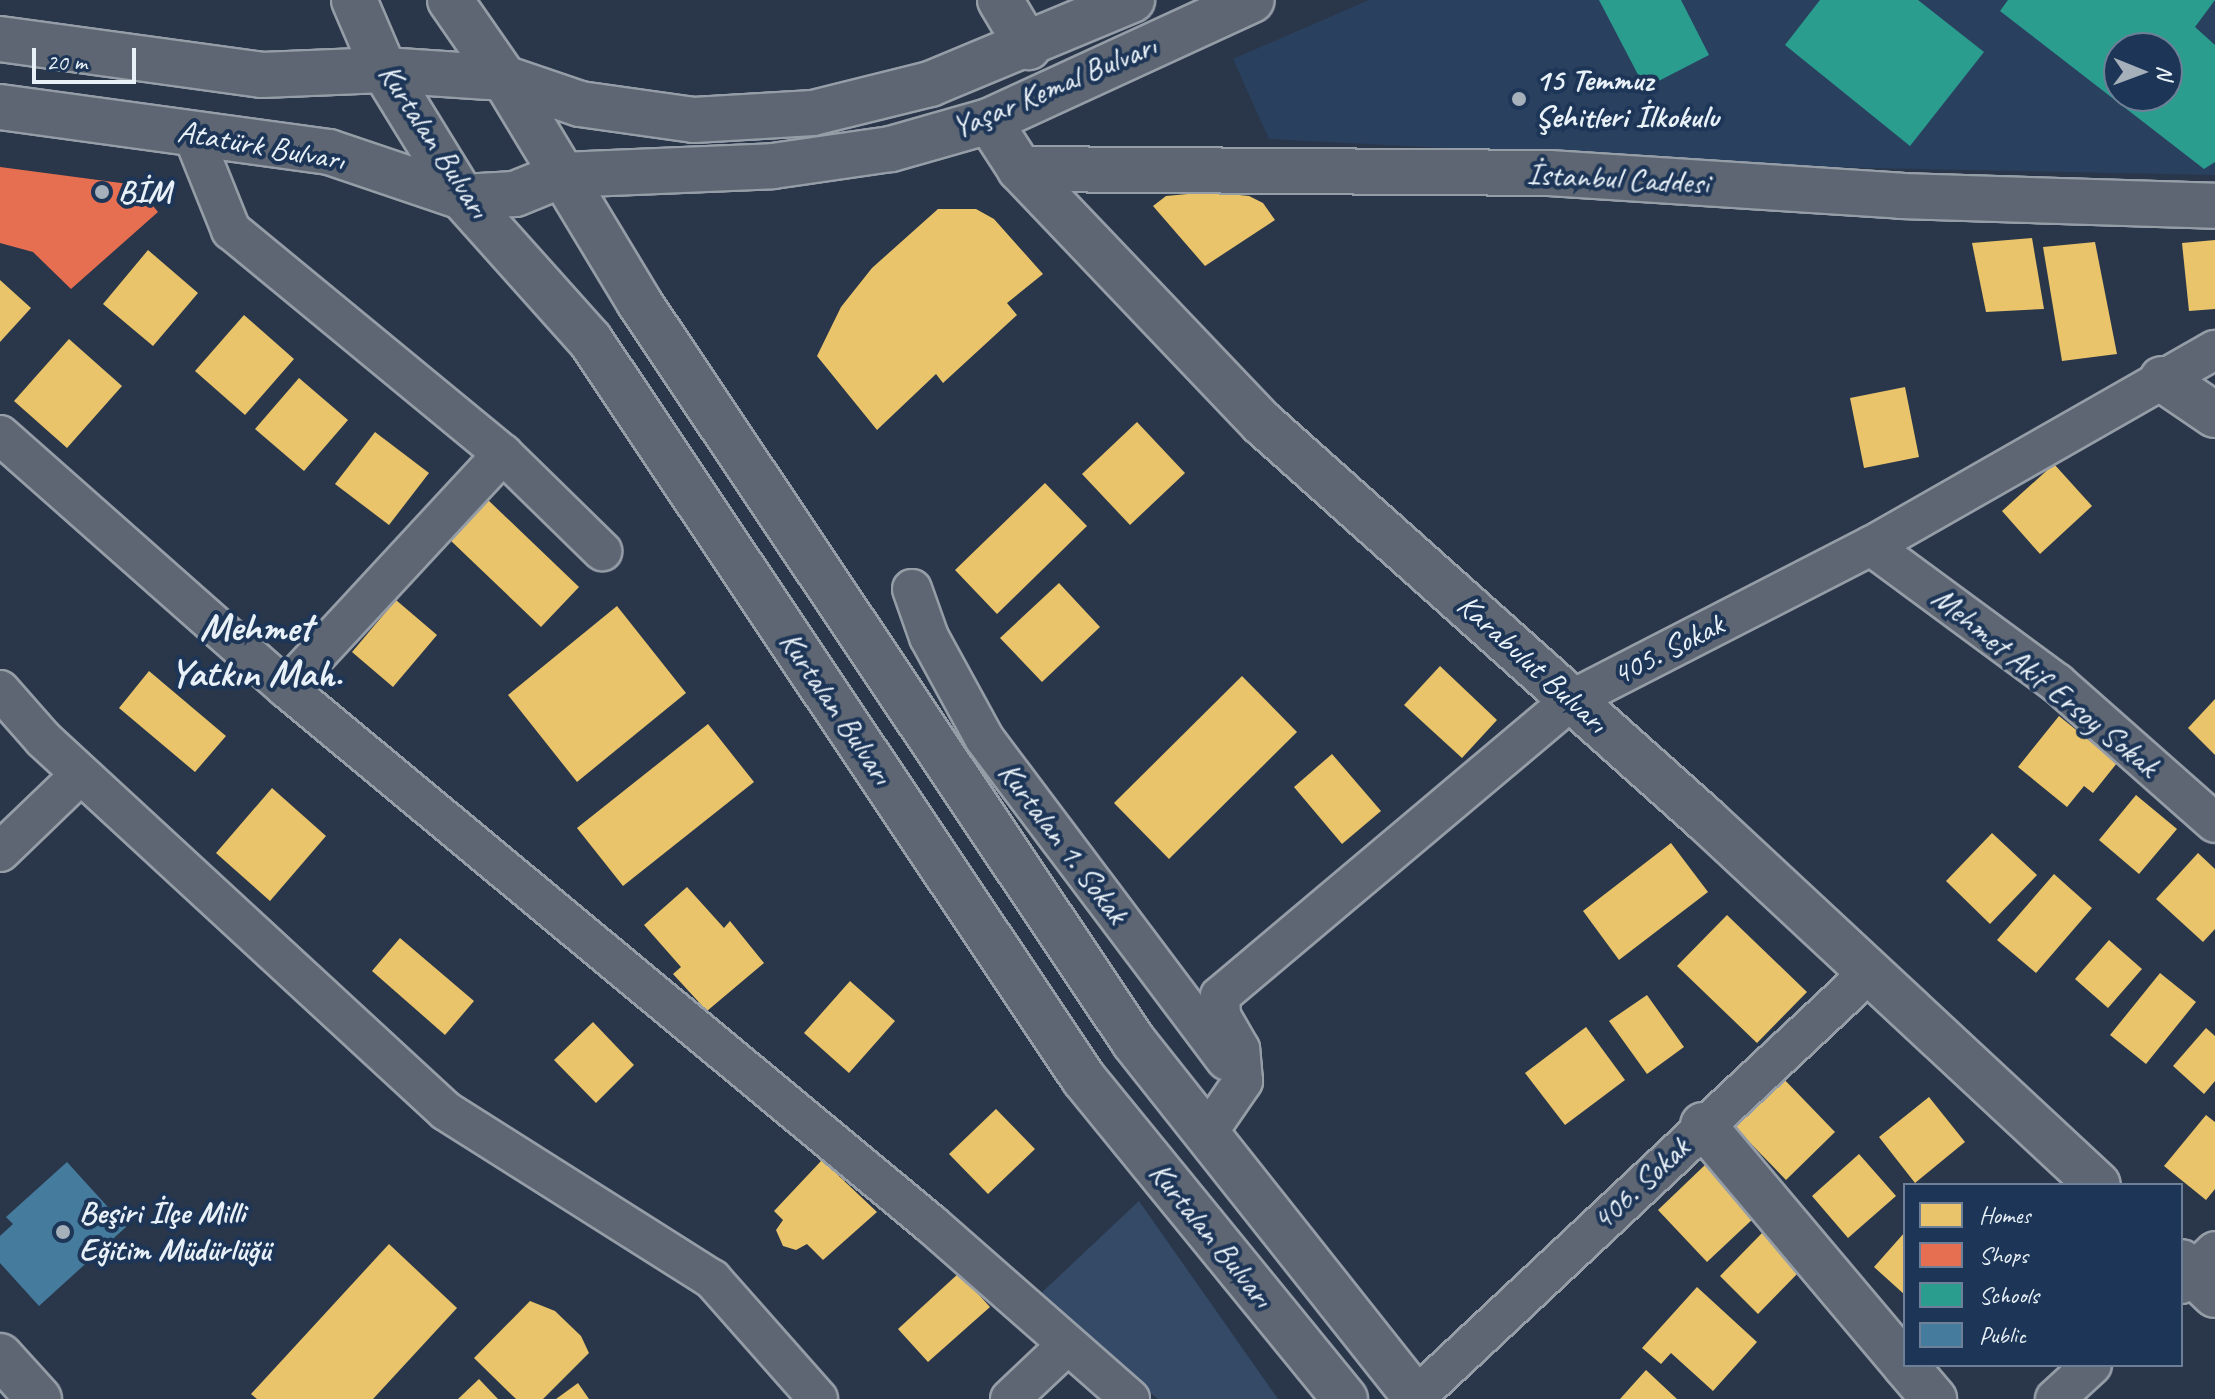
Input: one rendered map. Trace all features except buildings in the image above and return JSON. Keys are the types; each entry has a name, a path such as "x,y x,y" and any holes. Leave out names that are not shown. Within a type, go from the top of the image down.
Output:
{"main road":[{"name":"Kurtalan Bulvarı","path":"354,0 384,70 462,197 590,340 1084,1079 1345,1399"},
{"name":"Kurtalan Bulvarı","path":"450,0 504,78 639,302 1134,1042 1417,1398"},
{"path":"1000,0 1028,47"},
{"name":"Yaşar Kemal Bulvarı","path":"504,78 580,104 694,120 813,113 930,84 1028,47 1132,0"},
{"name":"Yaşar Kemal Bulvarı","path":"562,175 773,166 891,149 989,121 1252,0"},
{"path":"0,39 262,75 384,70 504,78"},
{"name":"Atatürk Bulvarı","path":"0,107 329,152 462,197 515,194 562,175"},
{"name":"Karabulut Bulvarı","path":"989,121 1020,169 1262,423 1571,700 2096,1183"},
{"name":"İstanbul Caddesi","path":"1020,169 1549,173 1901,196 2215,206"},
{"path":"2162,379 2215,415"},
{"path":"1703,1125 1903,1363"},
{"path":"0,1356 39,1399"},
{"path":"1907,1367 1934,1399"}],"street":[{"path":"192,133 231,230 503,454 602,551"},
{"name":"405. Sokak","path":"1243,1081 1240,1049 1221,1016 1220,996 1571,700 1871,546 2215,350"},
{"path":"0,435 286,688 931,1224 1066,1346 1130,1399"},
{"path":"286,688 503,454"},
{"name":"Mehmet Akif Ersoy Sokak","path":"1871,546 2057,683 2215,823"},
{"name":"Kurtalan 1. Sokak","path":"912,589 929,637 984,738 1243,1081"},
{"path":"0,690 81,774 446,1111 712,1279 818,1399"},
{"path":"0,852 81,774"},
{"name":"406. Sokak","path":"1417,1398 1703,1125 1869,973"},
{"path":"1208,1132 1243,1081"},
{"path":"1010,1399 1066,1346"},
{"path":"2055,1399 2090,1367"}],"shaded area":[{"path":"1369,0 2215,0 2215,175 1822,167 1269,139 1233,59"},
{"path":"1139,1201 1278,1399 1158,1399 1037,1297"}],"place":[{"name":"15 Temmuz Şehitleri İlkokulu","path":"1519,99"},
{"name":"BİM","path":"102,192"},
{"name":"Beşiri İlçe Milli Eğitim Müdürlüğü","path":"63,1232"}],"district":[{"name":"Mehmet Yatkın Mah.","path":"256,650"}]}
